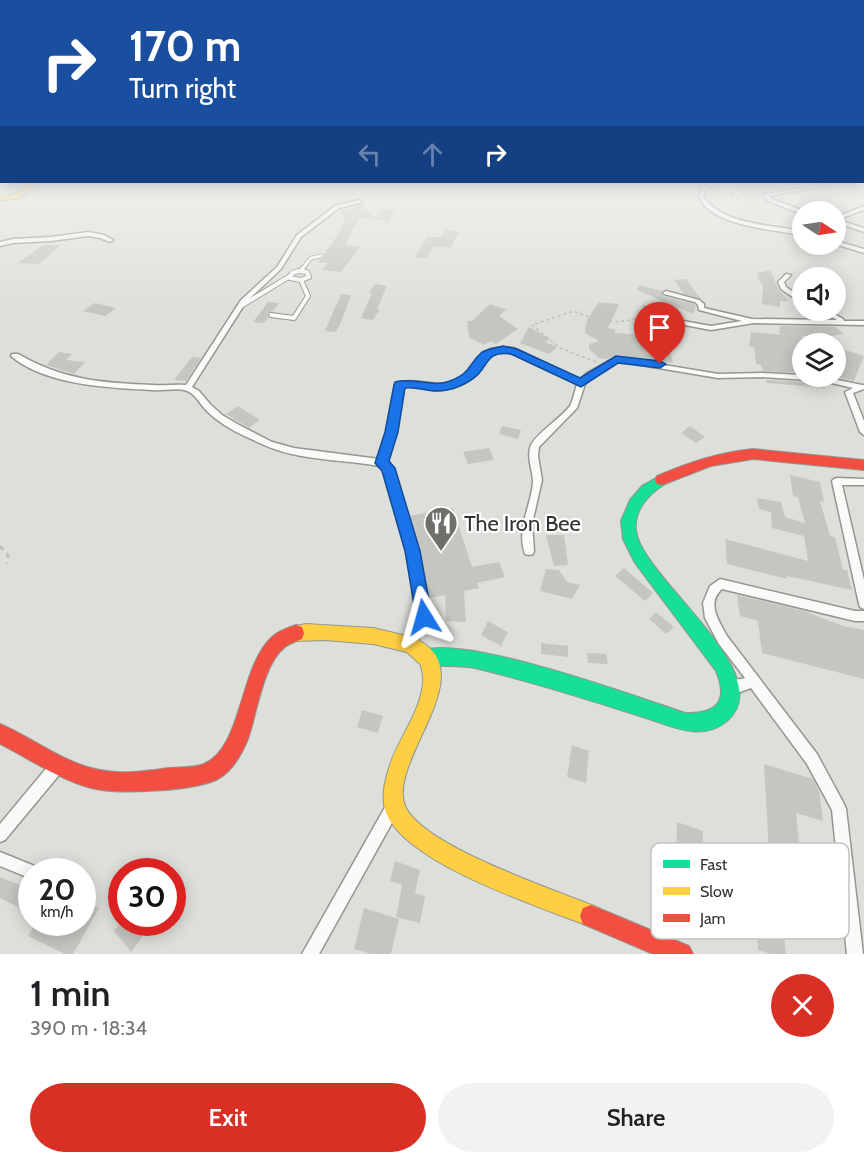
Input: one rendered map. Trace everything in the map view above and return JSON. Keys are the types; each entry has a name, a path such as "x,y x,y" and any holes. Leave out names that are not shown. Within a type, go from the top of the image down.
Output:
{"main road":[{"path":"427,657 446,654 466,656 564,682 619,702 692,722 710,722 723,714 730,700 729,684 722,665 651,572 630,539 628,523 631,510 640,496 653,484 696,465 739,456 784,458 844,466 864,465"},
{"path":"0,734 80,775 111,782 168,779 212,771 225,761 236,744 268,654 278,641 299,632 411,642 427,657 431,671 430,688 420,721 393,789 393,807 408,826 438,848 497,877 681,954"}],"street":[{"path":"188,388 248,296 279,268 299,236 317,223"},
{"path":"750,223 792,231"},
{"path":"846,224 864,230"},
{"path":"0,244 21,239 52,239 85,233 98,234 110,240"},
{"path":"846,246 864,251"},
{"path":"788,275 781,282 783,288 792,294"},
{"path":"666,293 697,301 701,304 701,309 751,322"},
{"path":"656,318 711,328 751,322 843,321 864,323"},
{"path":"382,463 392,432 397,388 401,383 438,388 451,385 471,375 486,354 506,349 581,383"},
{"path":"15,356 30,367 65,379 125,386 188,388 201,396 207,407 217,415 270,445 382,463 388,468 418,574 424,617 411,642"},
{"path":"529,551 527,522 537,485 534,452 538,442 574,406 581,383 604,365 616,359 718,376 762,375 823,379 863,388"},
{"path":"863,388 849,392 864,432"},
{"path":"864,482 837,481 864,604"},
{"path":"843,843 839,809 812,759 723,640 711,618 708,603 714,589 720,584 855,616 864,616"},
{"path":"729,684 740,686 754,681"},
{"path":"0,835 59,764"},
{"path":"310,954 393,807"},
{"path":"0,859 18,866"},
{"path":"849,900 855,954"}],"lane":[{"path":"241,306 301,270 311,258 321,256"},
{"path":"290,276 294,280 301,280 309,275 301,270"},
{"path":"271,315 294,318 308,296 301,280"}],"path":[{"path":"604,365 561,348 532,325 574,311 597,321 619,322 640,317 656,318 657,310 666,293"},
{"path":"0,546 8,555 7,564"}],"building":[{"path":"343,223 357,223 345,245 360,247 341,272 322,270 328,263 317,262 324,258 324,254 339,233"},
{"path":"446,230 459,232 451,248 434,246 426,259 415,257 427,237 441,237"},
{"path":"43,245 61,245 39,264 18,263"},
{"path":"770,270 779,290 789,301 780,301 780,307 762,304 763,287 757,276 760,275 756,273"},
{"path":"686,279 701,299 684,294 674,280"},
{"path":"375,284 387,286 377,309 380,309 373,320 361,318 372,293 369,293"},
{"path":"639,285 663,291 661,293 663,296 694,304 696,307 693,314 637,290"},
{"path":"341,294 351,295 341,322 336,332 325,331"},
{"path":"268,302 279,303 273,311 267,313 268,318 264,323 253,322"},
{"path":"599,302 619,304 608,328 615,329 615,333 642,335 643,305 664,311 665,307 678,308 678,318 655,314 650,318 653,321 678,326 679,332 653,329 652,348 670,350 673,363 616,355 607,359 599,358 589,349 589,344 599,341 585,333 587,320"},
{"path":"95,303 116,308 105,316 83,311"},
{"path":"490,304 506,309 499,316 518,329 496,344 490,341 484,345 469,337 467,321 472,321"},
{"path":"780,326 836,327 843,333 792,333 792,336 779,334"},
{"path":"529,327 550,339 545,342 557,347 549,354 520,343"},
{"path":"751,332 792,336 792,372 763,371 761,365 756,364 754,347 749,347"},
{"path":"846,350 864,356 854,381 846,379"},
{"path":"59,352 72,354 66,360 85,362 74,374 46,365"},
{"path":"192,357 201,358 186,381 174,380"},
{"path":"766,380 792,381 792,385 767,383"},
{"path":"238,406 260,420 249,428 226,414"},
{"path":"502,426 521,430 518,439 499,434"},
{"path":"690,426 705,437 696,443 681,433"},
{"path":"489,448 494,460 468,464 463,452"},
{"path":"790,475 820,482 824,502 820,501 830,536 835,537 843,570 847,570 852,590 787,576 787,579 727,564 725,539 808,561 804,536 772,528 771,512 759,509 757,498 781,502 785,517 805,523 798,497 793,496"},
{"name":"The Iron Bee","path":"453,508 472,567 499,562 505,577 477,583 479,588 464,591 466,622 446,621 445,595 429,598 409,516"},
{"path":"546,535 564,535 568,565 554,566"},
{"path":"624,568 653,593 645,601 615,576"},
{"path":"546,569 559,570 567,582 580,585 572,599 540,591"},
{"path":"737,595 804,611 843,626 864,630 864,679 762,653 758,621 740,616"},
{"path":"656,612 674,627 666,634 649,619"},
{"path":"488,621 508,632 501,646 481,635"},
{"path":"541,643 568,646 568,657 541,654"},
{"path":"587,653 606,654 608,664 588,663"},
{"path":"362,710 383,716 378,733 357,727"},
{"path":"572,745 589,751 586,783 567,777"},
{"path":"764,764 813,779 819,791 823,821 796,813 799,843 768,843"},
{"path":"677,822 703,831 703,843 677,843"},
{"path":"395,861 420,870 415,893 425,896 420,923 396,917 402,885 390,881"},
{"path":"0,877 18,884 18,907 0,898"},
{"path":"364,908 399,919 391,954 371,954 354,949"},
{"path":"28,936 83,936 73,954 65,954"},
{"path":"118,936 143,936 131,952"},
{"path":"757,939 784,939 786,954 771,954 758,950"}],"traffic: fast":[{"path":"427,657 450,656 472,659 564,682 685,722 710,720 719,715 726,708 730,689 722,665 641,559 630,539 629,521 635,504 647,490 662,480"}],"traffic: slow":[{"path":"296,633 325,632 373,636 411,645 429,661 432,683 425,709 400,764 393,790 396,812 409,828 456,859 515,886 591,916"}],"traffic: jam":[{"path":"662,480 690,468 738,455 768,454 864,465"},
{"path":"0,734 67,769 100,780 120,783 141,782 207,773 227,758 238,740 258,675 267,656 279,641 296,633"},
{"path":"591,916 681,954"}],"place":[{"name":"The Iron Bee","path":"441,552"}],"route":[{"path":"424,617 412,551 388,468 382,463 392,432 399,385 404,382 438,388 451,385 471,375 486,354 503,349 511,350 581,383 604,365 616,359 660,364"}]}
